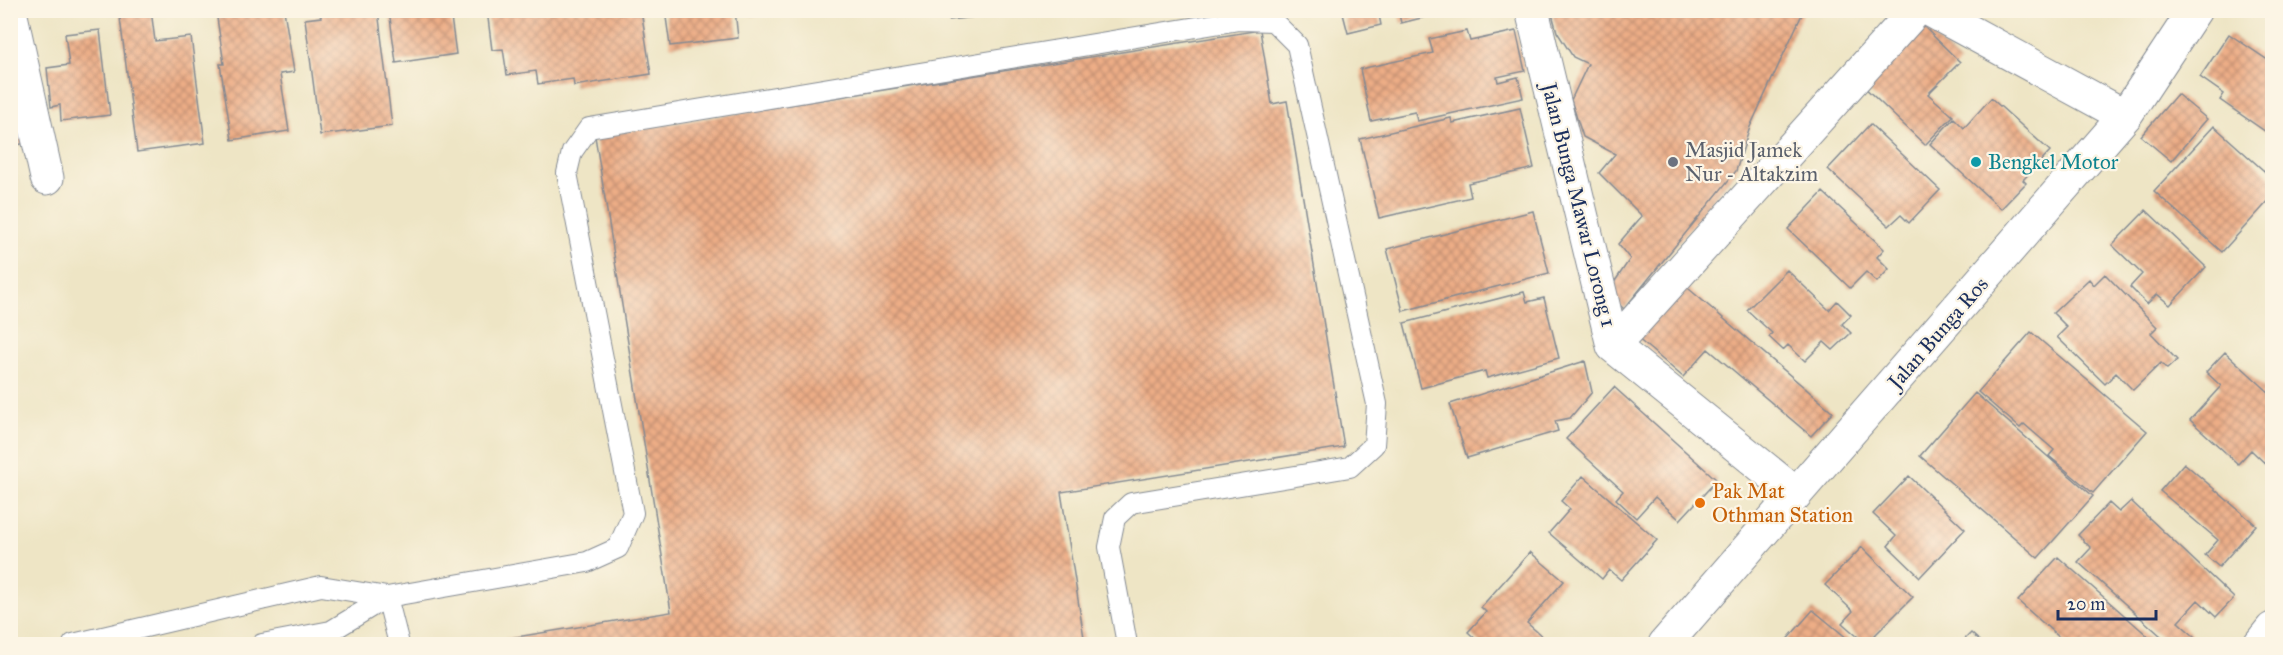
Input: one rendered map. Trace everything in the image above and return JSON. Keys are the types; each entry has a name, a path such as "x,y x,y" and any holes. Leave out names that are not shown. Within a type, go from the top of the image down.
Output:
{"street":[{"name":"Jalan Bunga Mawar Lorong 1","path":"1532,10 1613,346 1795,494"},
{"path":"1613,346 1916,10"},
{"path":"1930,10 2125,116"},
{"name":"Jalan Bunga Ros","path":"1665,645 2125,116 2195,10"},
{"path":"10,11 47,178"},
{"path":"2260,645 2272,629"}],"lane":[{"path":"73,645 321,586 387,597 587,562 618,548 633,513 567,173 572,152 589,128 1239,20 1273,21 1297,45 1377,404 1374,445 1350,467 1131,503 1115,518 1109,547 1127,645"},
{"path":"262,645 331,631 387,597"},
{"path":"387,597 399,645"}],"building":[{"path":"119,10 151,10 155,41 191,37 205,143 137,152"},
{"path":"225,10 284,10 294,72 280,74 289,131 232,140 220,64 224,64 217,18 226,16"},
{"path":"321,10 378,10 392,126 320,135 305,19 321,17"},
{"path":"389,10 450,10 456,54 396,63"},
{"path":"487,10 641,10 651,74 574,86 573,79 538,84 536,71 507,75 503,49 492,50"},
{"path":"665,10 735,10 738,38 670,46"},
{"path":"750,10 780,10 780,12 751,16"},
{"path":"948,10 1001,10 1002,14 949,20"},
{"path":"1342,10 1378,10 1381,25 1348,33"},
{"path":"1398,10 1450,10 1450,11 1401,23"},
{"name":"Masjid Jamek Nur - Altakzim","path":"1551,10 1804,10 1750,127 1736,171 1624,309 1607,293 1630,259 1618,244 1642,216 1599,173 1615,154 1583,137 1571,100 1588,64 1573,57 1557,32"},
{"path":"1920,23 1960,62 1928,94 1953,116 1925,145 1859,82"},
{"path":"100,30 110,115 61,121 60,105 51,107 47,68 69,65 65,34"},
{"path":"1260,30 1272,104 1287,101 1344,447 1061,492 1085,644 474,644 671,612 595,136"},
{"path":"1467,31 1470,41 1516,31 1525,71 1497,77 1498,82 1518,77 1523,98 1417,121 1415,112 1371,121 1360,69 1433,53 1429,39"},
{"path":"2229,34 2272,63 2272,136 2220,100 2224,94 2200,77"},
{"path":"16,94 29,142 10,147 10,95"},
{"path":"2177,94 2207,119 2171,161 2141,136"},
{"path":"1991,98 2050,151 2023,180 2026,183 2001,209 1930,144 1954,118 1964,128"},
{"path":"1520,108 1534,168 1468,183 1471,197 1379,218 1360,139 1451,118 1452,123"},
{"path":"1870,124 1940,190 1909,223 1901,215 1889,226 1828,169"},
{"path":"2214,126 2272,178 2272,197 2222,252 2154,191"},
{"path":"1823,192 1884,249 1877,257 1889,269 1877,282 1866,272 1850,288 1788,229"},
{"path":"2146,210 2206,267 2170,305 2157,294 2147,304 2130,287 2142,274 2112,245"},
{"path":"1533,211 1549,273 1403,311 1387,249"},
{"path":"1787,270 1829,310 1837,301 1851,315 1842,324 1851,333 1833,350 1824,342 1805,361 1788,345 1783,350 1769,337 1772,333 1747,310"},
{"path":"2105,274 2157,327 2151,333 2177,360 2167,369 2161,363 2133,390 2116,373 2105,384 2057,337 2067,327 2053,313 2089,279 2094,285"},
{"path":"1682,283 1833,412 1811,436 1708,349 1683,377 1636,337"},
{"path":"1524,292 1527,302 1544,298 1559,358 1487,378 1485,371 1421,388 1404,323"},
{"path":"2031,332 2147,431 2093,493 2049,456 2054,450 2024,424 2020,428 1978,392"},
{"path":"2225,352 2272,395 2272,470 2251,450 2238,464 2190,420 2221,386 2206,372"},
{"path":"1585,361 1592,392 1570,418 1555,421 1558,431 1467,458 1450,404"},
{"path":"1614,387 1717,480 1680,520 1655,497 1636,518 1616,499 1623,491 1566,439"},
{"path":"1975,393 2093,496 2038,558 1920,456"},
{"path":"2184,463 2256,525 2219,567 2205,555 2218,540 2160,491"},
{"path":"1583,476 1657,540 1621,580 1609,570 1602,579 1549,533 1570,509 1561,501"},
{"path":"1909,476 1965,529 1920,577 1888,546 1896,536 1873,514"},
{"path":"2131,501 2234,598 2216,617 2198,600 2178,622 2195,637 2188,644 2170,644 2078,562 2091,548 2078,535 2109,503 2119,512"},
{"path":"1862,547 1913,597 1866,644 1842,623 1853,611 1825,585"},
{"path":"1530,552 1564,581 1527,623 1551,644 1481,644 1468,632 1486,612 1481,607"},
{"path":"2058,557 2157,644 2067,644 2018,601"},
{"path":"1813,610 1854,644 1783,644"},
{"path":"1971,633 1983,644 1960,644"}],"place":[{"name":"Masjid Jamek Nur - Altakzim","path":"1673,162"},
{"name":"Bengkel Motor","path":"1976,162"},
{"name":"Pak Mat Othman Station","path":"1700,503"}]}
